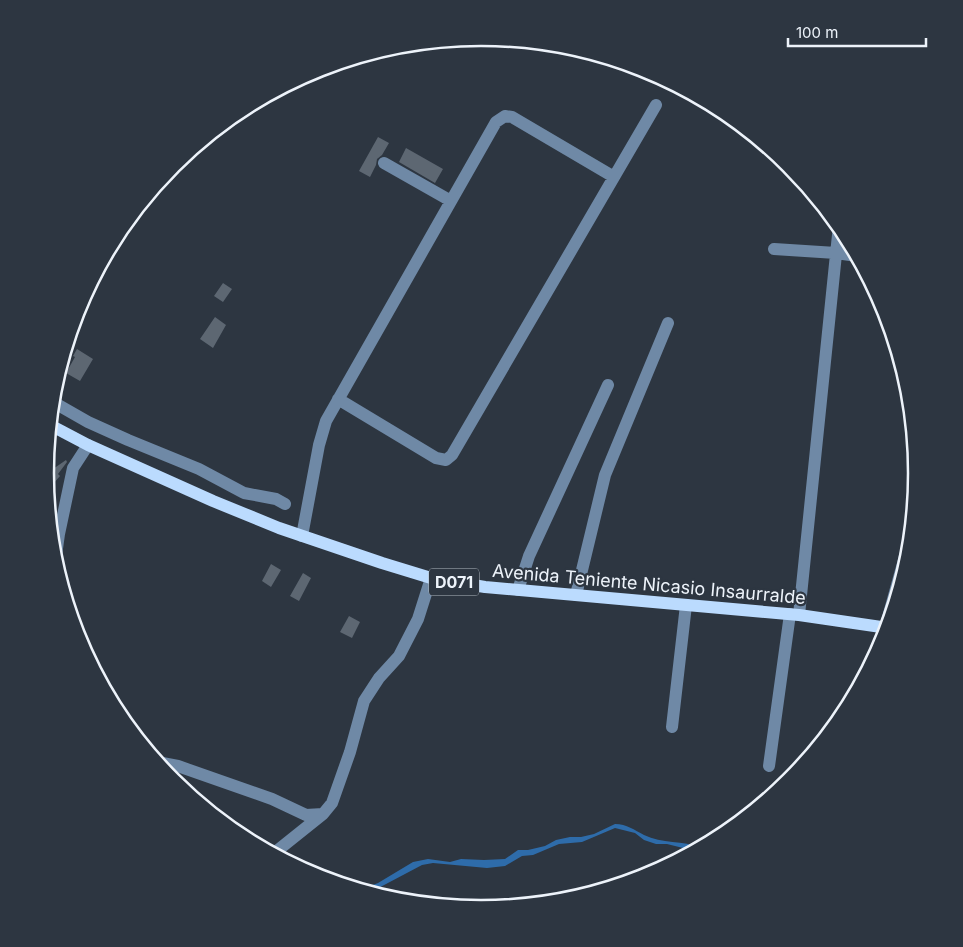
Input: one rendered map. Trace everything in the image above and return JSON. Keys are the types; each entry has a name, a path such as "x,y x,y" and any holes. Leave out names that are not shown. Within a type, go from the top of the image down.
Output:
{"main road":[{"name":"Avenida Teniente Nicasio Insaurralde","path":"57,429 88,445 213,501 302,536 431,578 485,587 794,614 880,627"}],"street":[{"path":"338,399 436,458 446,460 452,455 656,105"},
{"path":"302,536 319,444 326,421 496,122 505,116 512,117 614,177"},
{"path":"384,163 451,201"},
{"path":"769,766 794,614 838,237"},
{"path":"774,248 849,255"},
{"path":"576,595 605,475 668,323"},
{"path":"518,590 529,556 608,385"},
{"path":"60,406 120,437 199,469 244,492 276,498 285,504"},
{"path":"59,535 73,468 88,445"},
{"path":"279,850 323,814 332,803 364,701 379,678 399,656 418,620 431,578"},
{"path":"672,727 686,605"},
{"path":"168,764 272,799 306,815 323,814"}],"water":[{"path":"619,824 651,838 692,845 686,849 667,844 656,844 644,840 635,833 615,828 582,842 559,844 533,855 522,856 505,866 487,868 433,863 422,865 379,888 371,886 413,862 428,859 450,862 461,859 505,859 518,850 528,850 545,846 556,840 594,834"}],"building":[{"path":"378,137 389,143 382,155 377,159 370,177 359,171"},
{"path":"406,148 443,169 435,183 399,162"},
{"path":"223,283 232,289 223,302 214,296"},
{"path":"215,317 226,325 213,348 200,339"},
{"path":"77,349 93,359 80,381 66,373 75,357 73,356"},
{"path":"66,460 67,462 58,474 60,476 54,483 54,474 54,468"},
{"path":"271,564 281,570 271,587 262,581"},
{"path":"303,573 311,578 299,601 290,596"},
{"path":"349,616 360,622 352,638 340,632"}]}
